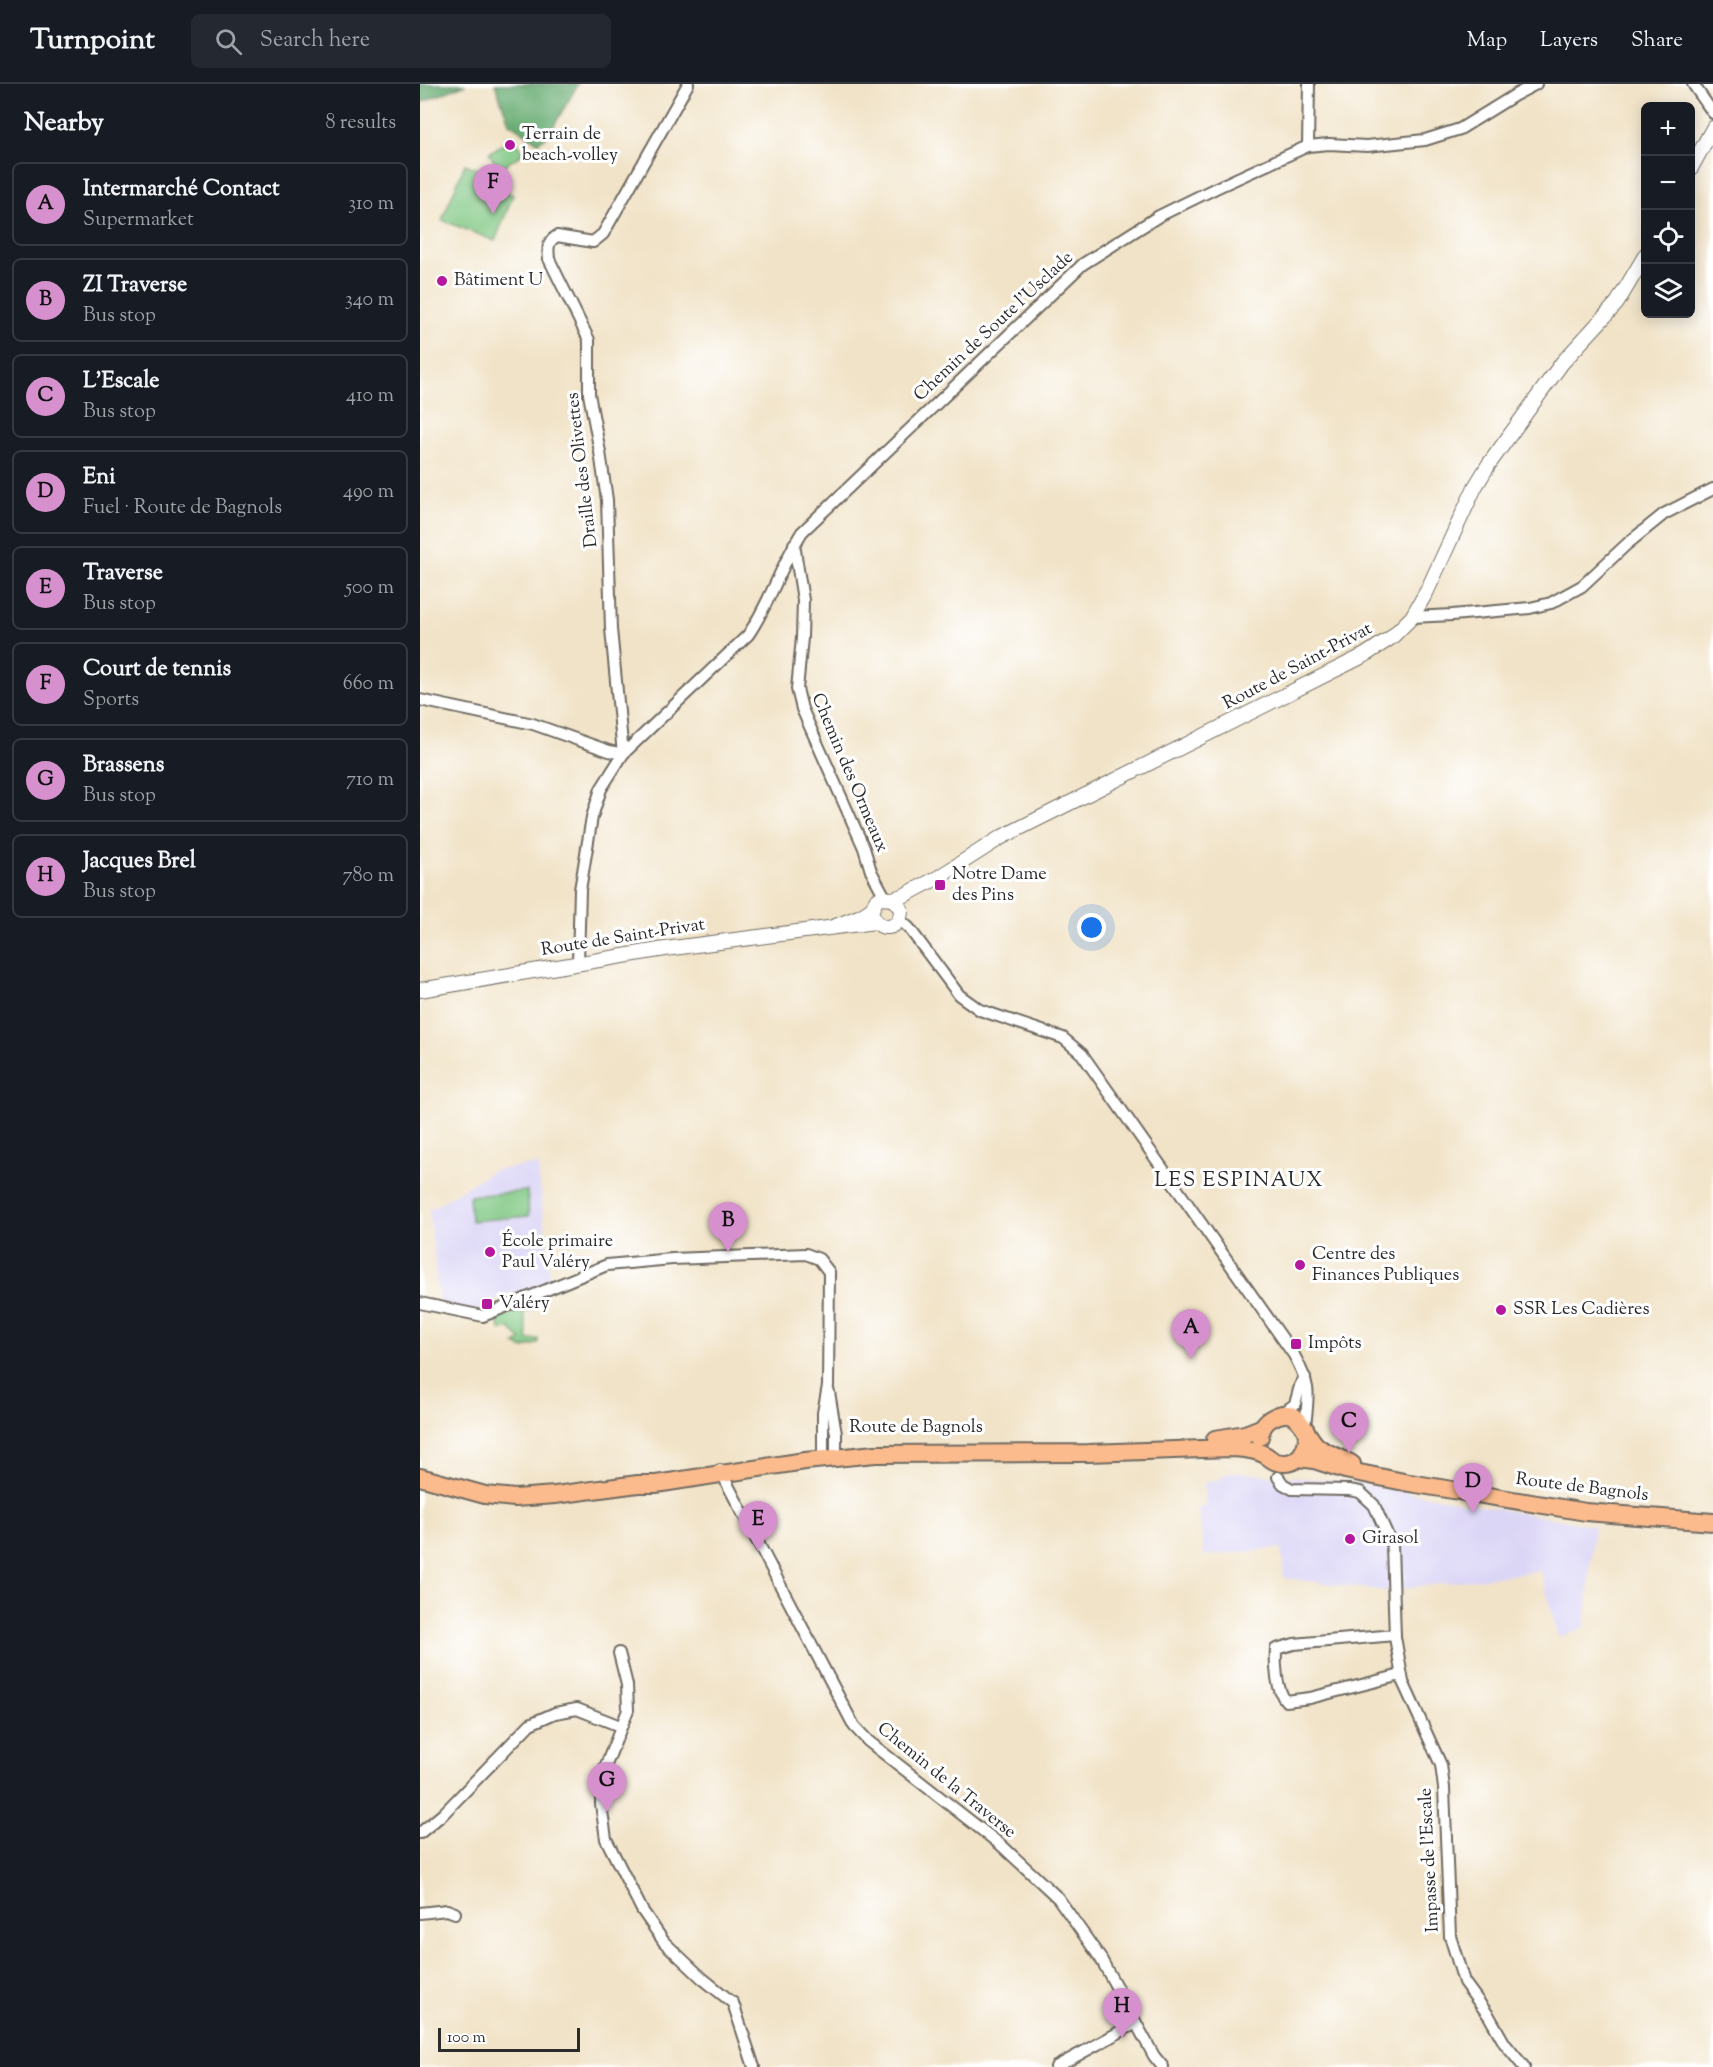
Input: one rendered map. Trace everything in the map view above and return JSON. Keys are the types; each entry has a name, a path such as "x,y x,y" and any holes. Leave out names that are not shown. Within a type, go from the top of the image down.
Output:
{"main road":[{"path":"1161,1447 1230,1438 1263,1426 1270,1419 1280,1415 1294,1417 1318,1447 1376,1475"},
{"path":"1263,1426 1259,1441 1268,1457"},
{"path":"1298,1459 1307,1445 1305,1428"},
{"path":"1161,1447 1247,1449 1284,1463 1298,1459 1314,1460 1345,1470 1376,1475"},
{"name":"Route de Bagnols","path":"420,1477 485,1495 515,1498 555,1496 829,1453 898,1449 1161,1447"},
{"name":"Route de Bagnols","path":"1376,1475 1414,1484 1586,1512 1713,1522"}],"street":[{"name":"Draille des Olivettes","path":"622,754 611,629 606,500 589,394 589,340 549,259 548,245 557,236 592,242 603,234 688,84"},
{"path":"1308,146 1309,84"},
{"name":"Chemin de Soute l'Usclade","path":"622,754 748,634 761,615 787,556 802,532 1083,264 1159,216 1308,146 1329,144 1367,146 1425,140 1460,129 1515,94 1536,84"},
{"path":"1693,84 1713,113"},
{"path":"1695,161 1713,128"},
{"name":"Route de Saint-Privat","path":"420,990 578,962 833,927 887,910 1000,838 1365,655 1392,637 1412,616 1431,583 1475,487 1489,464 1562,363 1617,303 1641,262"},
{"path":"1412,616 1530,608 1551,603 1582,586 1627,544 1664,514 1713,489"},
{"name":"Chemin des Ormeaux","path":"794,544 803,600 797,689 802,709 864,848 887,910"},
{"path":"420,700 533,724 609,752 622,754 601,789 592,817 580,890 578,962"},
{"path":"887,910 905,933 927,952 959,995 967,1002 980,1010 1062,1038 1082,1054 1289,1347 1309,1388 1305,1428"},
{"path":"420,1303 483,1316 608,1264 806,1254 819,1259 829,1272 828,1386 836,1434 829,1453"},
{"path":"1280,1415 1294,1404 1305,1377"},
{"path":"1268,1457 1278,1477 1284,1468 1298,1459"},
{"name":"Chemin de la Traverse","path":"720,1471 854,1726 868,1741 1001,1845 1058,1898 1101,1959 1163,2067"},
{"name":"Impasse de l'Escale","path":"1278,1477 1283,1484 1292,1489 1360,1492 1374,1505 1392,1545 1395,1635 1401,1675 1441,1765 1450,1936 1464,1982 1489,2016 1505,2044 1524,2067"},
{"path":"1395,1635 1294,1644 1276,1649 1275,1661 1282,1696 1286,1701 1310,1698 1401,1675"},
{"path":"619,1653 627,1685 628,1710 620,1725 602,1775 601,1804 606,1839 642,1910 664,1942 702,1978 733,2002 754,2067"},
{"path":"420,1833 443,1814 530,1724 555,1713 577,1709 620,1725"},
{"path":"420,1913 447,1910 455,1913"},
{"path":"1056,2067 1136,2023"}],"shaded area":[{"name":"École primaire Paul Valéry","path":"538,1164 550,1281 528,1291 512,1293 484,1305 481,1310 475,1309 474,1311 439,1302 429,1210 494,1170"},
{"path":"1229,1472 1350,1482 1594,1526 1585,1627 1558,1637 1541,1571 1385,1591 1284,1578 1281,1548 1204,1556 1198,1507 1206,1506 1205,1482 1218,1480"}],"green space":[{"path":"420,84 466,84 420,103"},
{"path":"495,84 578,84 548,136 538,142 509,123"},
{"name":"Terrain de beach-volley","path":"514,137 524,153 499,169 489,153"},
{"path":"465,164 496,177 492,186 513,195 495,241 442,220"},
{"path":"527,1191 529,1216 471,1221 469,1196"},
{"path":"524,1305 529,1305 532,1309 524,1312 528,1340 538,1339 538,1343 523,1349 515,1344 522,1340 509,1328 501,1331 498,1322 499,1318"}],"place":[{"name":"Terrain de beach-volley","path":"510,145"},
{"name":"Court de tennis","path":"493,214"},
{"name":"Bâtiment U","path":"442,281"},
{"name":"Notre Dame des Pins","path":"940,885"},
{"name":"École primaire Paul Valéry","path":"490,1252"},
{"name":"ZI Traverse","path":"728,1252"},
{"name":"Centre des Finances Publiques","path":"1300,1265"},
{"name":"Valéry","path":"487,1304"},
{"name":"SSR Les Cadières","path":"1501,1310"},
{"name":"Impôts","path":"1296,1344"},
{"name":"Intermarché Contact","path":"1191,1359"},
{"name":"L'Escale","path":"1349,1453"},
{"name":"Eni","path":"1473,1513"},
{"name":"Girasol","path":"1350,1539"},
{"name":"Traverse","path":"758,1551"},
{"name":"Brassens","path":"607,1812"},
{"name":"Jacques Brel","path":"1122,2038"}],"district":[{"name":"LES ESPINAUX","path":"1239,1181"}]}
